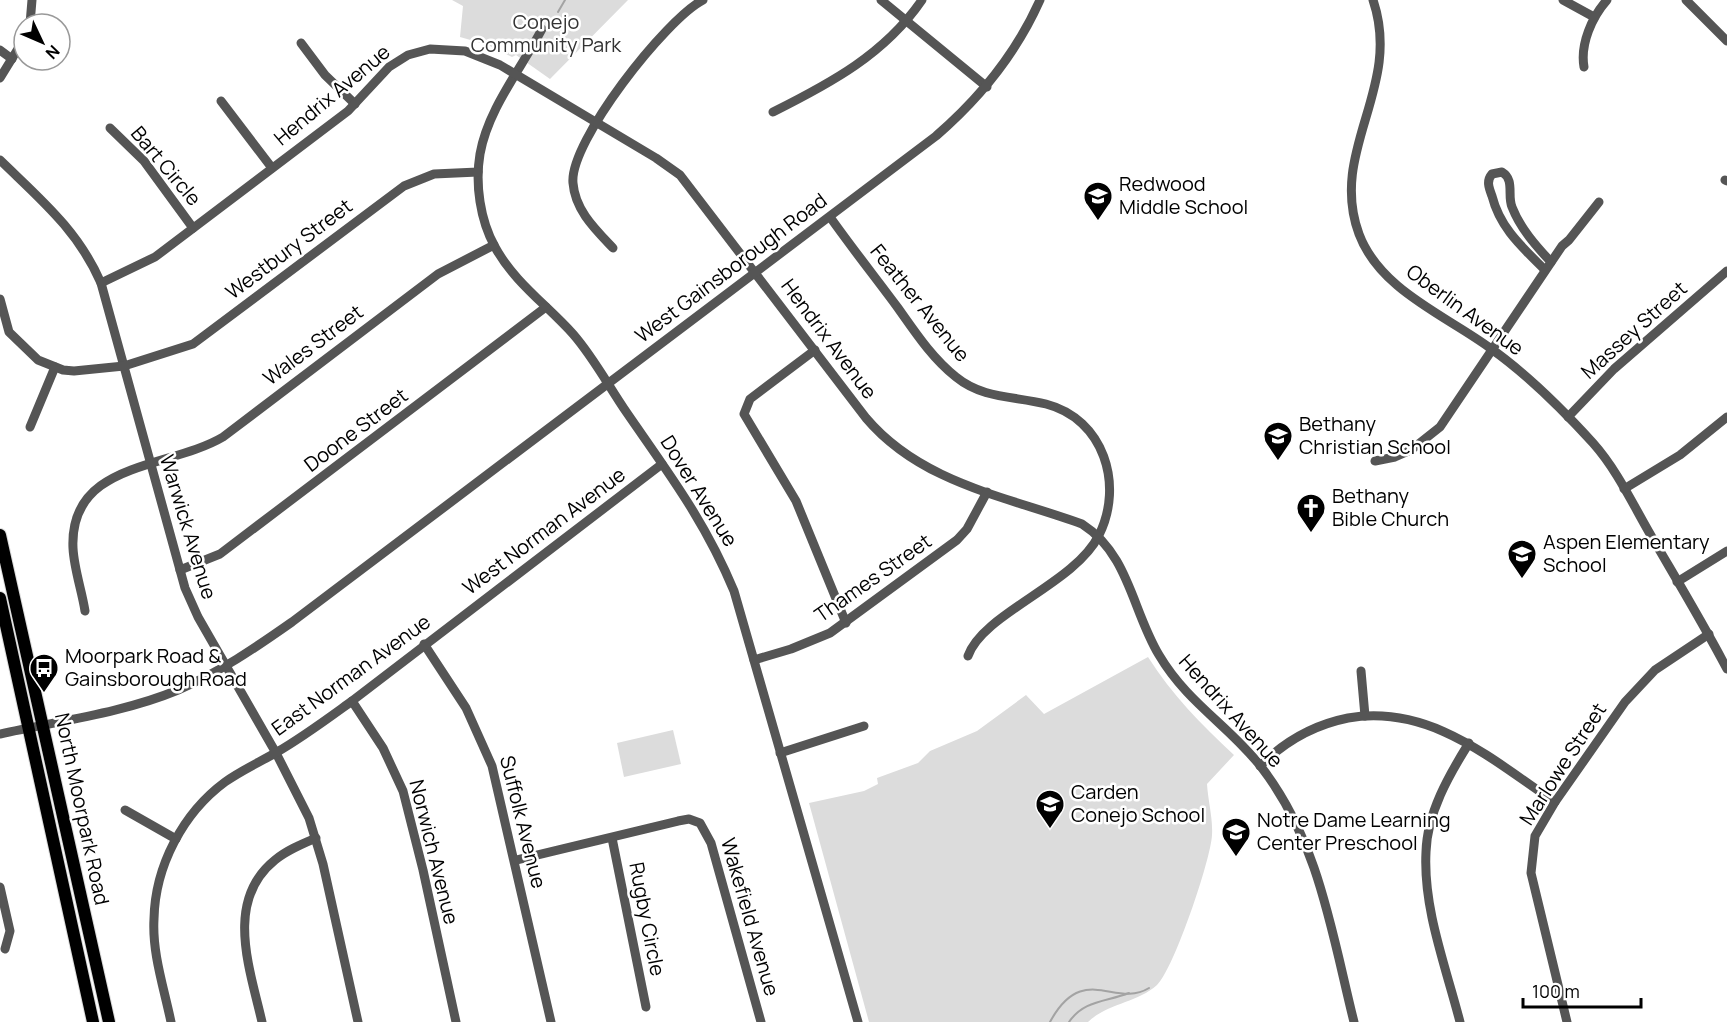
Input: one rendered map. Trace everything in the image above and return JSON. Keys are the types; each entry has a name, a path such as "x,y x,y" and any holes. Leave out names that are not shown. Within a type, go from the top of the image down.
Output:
{"main road":[{"name":"North Moorpark Road","path":"0,535 109,1022"},
{"name":"North Moorpark Road","path":"0,598 93,1022"}],"street":[{"path":"612,248 582,213 575,199 572,181 582,146 619,88 667,30 703,0"},
{"path":"880,0 908,20 987,87"},
{"path":"773,112 854,69 908,20 922,0"},
{"name":"West Gainsborough Road","path":"0,734 158,697 226,667 292,622 936,136 987,87 1016,46 1040,0"},
{"name":"Oberlin Avenue","path":"1373,0 1380,28 1380,70 1355,154 1350,179 1351,199 1360,235 1377,265 1392,280 1491,348 1568,417 1603,456 1709,634 1727,669"},
{"path":"1563,0 1594,17"},
{"path":"1584,67 1584,47 1594,17 1607,0"},
{"path":"1686,0 1727,41"},
{"name":"Dover Avenue","path":"542,29 493,116 480,153 478,172 480,199 494,245 515,277 572,334 608,383 686,496 716,548 734,591 858,1022"},
{"path":"301,43 326,75 355,104"},
{"name":"Hendrix Avenue","path":"101,283 144,264 193,228 355,104 389,67 408,55 430,49 465,51 490,60 597,121 680,176 872,425 901,452 936,473 1082,524 1100,535 1124,571 1149,636 1172,674 1194,702 1260,766 1290,810 1315,868 1354,1022"},
{"path":"0,50 12,59"},
{"path":"0,67 12,59"},
{"path":"0,78 12,59"},
{"path":"221,101 272,168"},
{"name":"Bart Circle","path":"110,128 144,161 193,228"},
{"name":"Warwick Avenue","path":"0,160 71,230 101,283 185,588 226,667 276,753 309,818 316,838 357,1022"},
{"name":"Westbury Street","path":"55,367 84,372 124,366 193,344 404,186 434,174 478,172"},
{"path":"1502,172 1507,175 1510,181 1512,207 1548,266 1509,234 1490,189 1488,181 1492,174 1502,172"},
{"path":"1375,461 1395,457 1426,440 1440,427 1548,266 1599,202"},
{"name":"Feather Avenue","path":"830,217 926,345 957,378 1002,398 1047,404 1078,420 1101,449 1111,480 1109,512 1092,548 1066,572 980,636 968,656"},
{"name":"Wales Street","path":"86,611 73,549 74,529 80,513 100,484 112,476 195,451 222,437 414,291 457,263 494,245"},
{"name":"Massey Street","path":"1568,417 1614,369 1727,271"},
{"path":"0,299 5,324 14,339 38,360 55,367 30,427"},
{"name":"Doone Street","path":"180,570 220,554 546,307"},
{"path":"814,350 750,399 744,414 796,501 846,623"},
{"path":"1624,489 1680,455 1727,417"},
{"name":"West Norman Avenue","path":"447,627 662,464"},
{"name":"Thames Street","path":"754,660 814,641 846,623 957,540 967,529 987,492"},
{"path":"1677,582 1727,551"},
{"name":"East Norman Avenue","path":"171,1022 157,959 153,920 162,875 176,839 185,824 213,792 245,769 276,753 352,700 447,627"},
{"name":"Marlowe Street","path":"1567,1022 1531,873 1535,836 1555,802 1607,726 1641,684 1676,655 1709,634"},
{"name":"Suffolk Avenue","path":"424,644 466,708 492,766 516,860 551,1022"},
{"path":"1361,672 1365,716"},
{"name":"Norwich Avenue","path":"352,700 383,748 403,791 423,870 456,1022"},
{"path":"1260,766 1295,736 1330,723 1365,716 1417,720 1470,743 1555,802"},
{"path":"780,753 864,726"},
{"path":"1460,1022 1430,906 1425,851 1439,799 1470,743"},
{"path":"125,810 176,839"},
{"name":"Wakefield Avenue","path":"612,838 688,819 700,823 711,843 761,1022"},
{"path":"262,1022 244,941 248,896 260,874 274,860 316,838"},
{"path":"516,860 612,838"},
{"name":"Rugby Circle","path":"612,838 646,1007"},
{"path":"0,887 10,931 5,949"}],"green space":[{"name":"Conejo Community Park","path":"452,0 628,0 550,79 516,55 512,57 488,45 460,37 463,6"},
{"name":"Carden Conejo School","path":"1148,657 1188,709 1234,755 1207,784 1212,829 1210,848 1199,889 1182,937 1157,985 1141,996 1104,1011 1088,1022 869,1022 809,803 864,791 878,784 877,778 918,763 930,751 977,731 1026,695 1044,714"},
{"path":"673,730 681,764 624,777 617,743"}],"waterway":[{"path":"558,12 565,0"},
{"path":"1050,1022 1062,1004 1075,994 1087,990 1124,994 1136,993 1149,988"},
{"path":"1069,1022 1081,1009 1129,993"}],"place":[{"name":"Redwood Middle School","path":"1098,222"},
{"name":"Bethany Christian School","path":"1278,462"},
{"name":"Bethany Bible Church","path":"1311,534"},
{"name":"Aspen Elementary School","path":"1522,580"},
{"name":"Moorpark Road & Gainsborough Road","path":"44,694"},
{"name":"Carden Conejo School","path":"1050,830"},
{"name":"Notre Dame Learning Center Preschool","path":"1236,858"}]}
